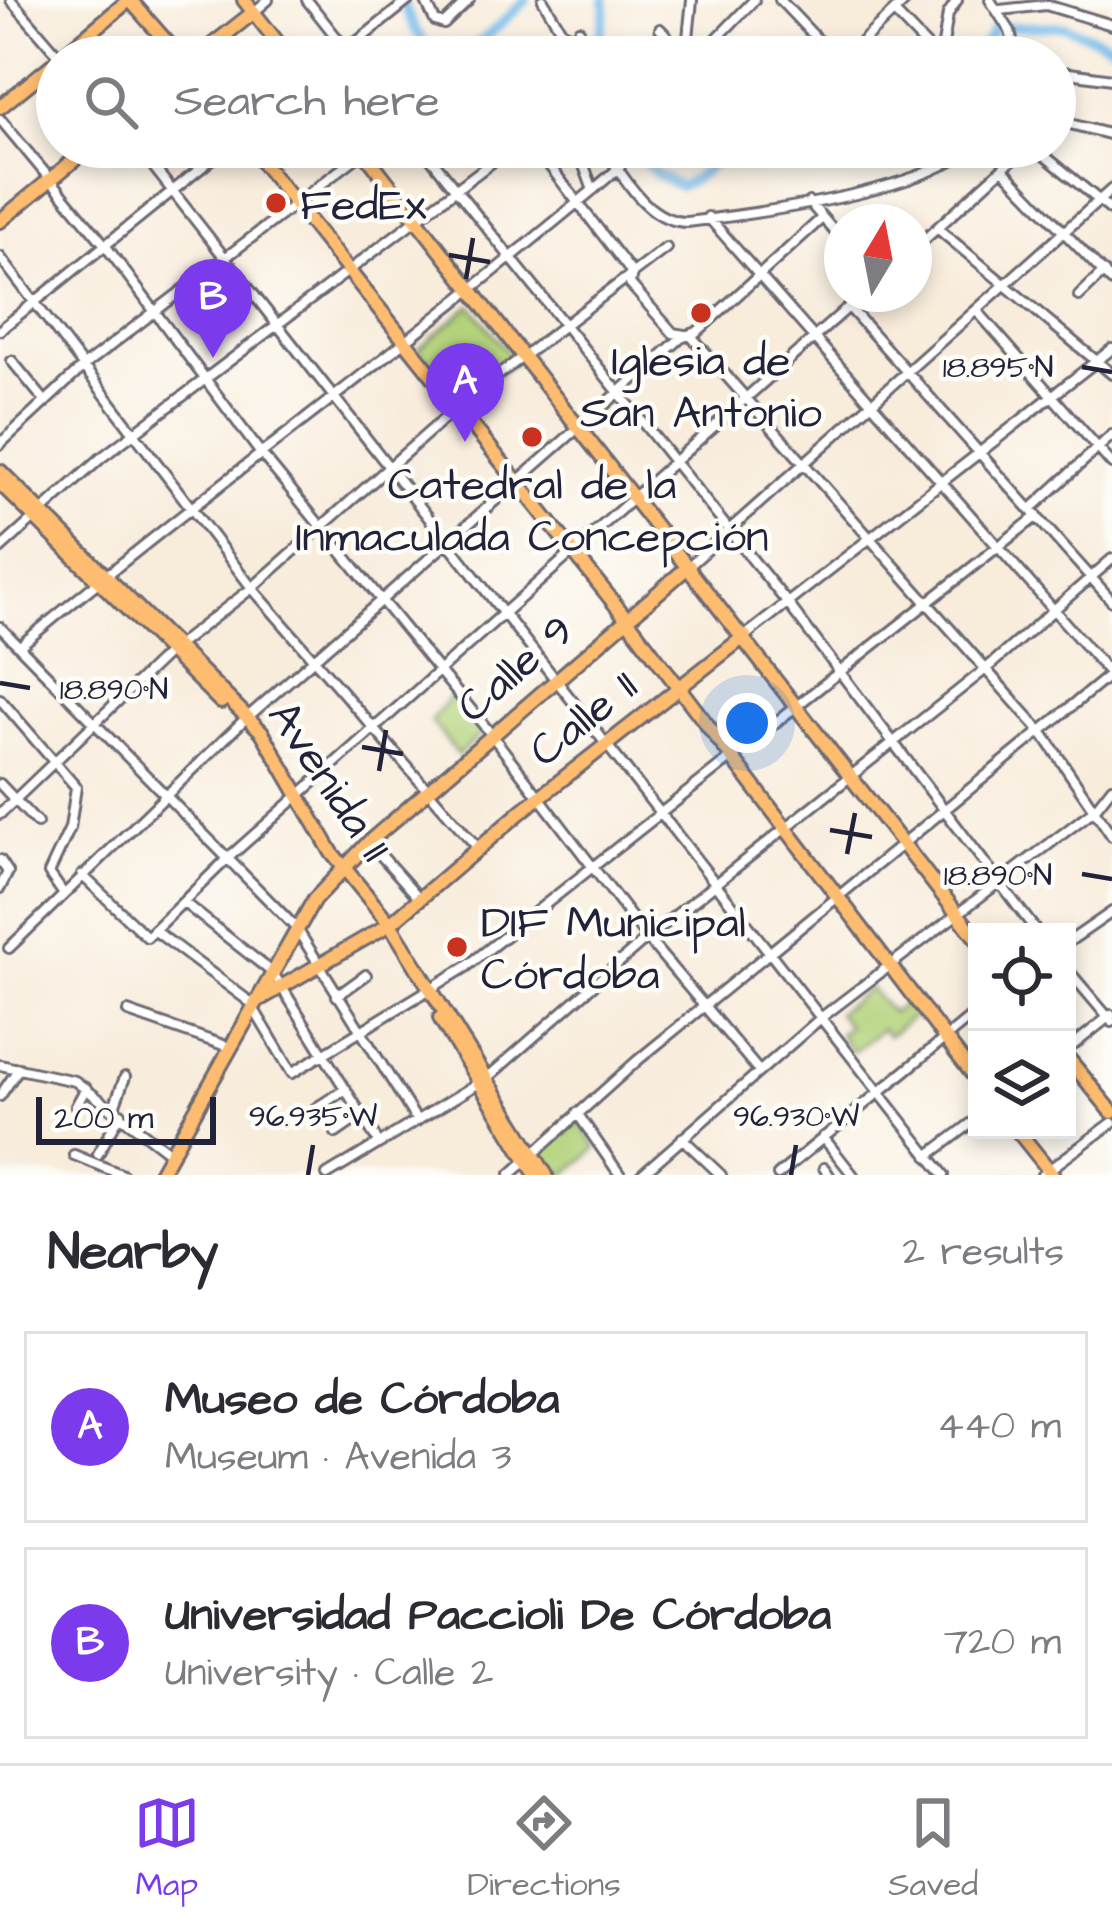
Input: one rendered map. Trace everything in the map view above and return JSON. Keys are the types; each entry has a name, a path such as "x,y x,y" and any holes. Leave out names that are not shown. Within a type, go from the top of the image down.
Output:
{"main road":[{"path":"87,36 130,0 162,36"},
{"path":"244,0 273,36"},
{"path":"224,36 254,12"},
{"path":"0,107 36,78"},
{"path":"0,221 64,168"},
{"path":"266,168 570,554 626,618 968,1069"},
{"path":"379,168 521,360 799,704 968,928"},
{"name":"Avenida 11","path":"0,471 269,743 295,800 340,871 387,926 429,991 536,1175"},
{"name":"Avenida 11","path":"0,483 36,512"},
{"name":"Calle 9","path":"159,1175 297,929 340,871 490,734 688,566"},
{"name":"Calle 11","path":"258,1005 387,926 477,847 745,636"},
{"path":"1076,1066 1112,1112"},
{"path":"1023,1139 1048,1173"},
{"name":"Avenida 11","path":"528,1155 547,1175"}],"street":[{"path":"10,0 41,36"},
{"path":"254,12 268,0"},
{"path":"307,0 337,36"},
{"path":"367,36 409,0"},
{"path":"425,0 435,21 444,24 469,0"},
{"path":"688,36 692,0"},
{"path":"719,36 754,0"},
{"path":"780,0 814,36"},
{"path":"868,36 906,0"},
{"path":"943,36 957,0"},
{"path":"990,0 1001,11 1011,36"},
{"path":"544,1 564,36"},
{"path":"1001,11 1046,5 1109,22"},
{"path":"894,12 918,36"},
{"path":"660,29 667,36"},
{"path":"578,36 579,30"},
{"path":"1076,74 1112,79"},
{"path":"0,119 36,164"},
{"path":"1076,126 1112,135"},
{"path":"39,168 105,245 259,451 490,734 591,868 759,1071"},
{"path":"155,168 386,469 505,612 944,1175"},
{"path":"0,330 201,168"},
{"path":"0,444 85,365 340,168"},
{"path":"438,168 789,605 1030,923"},
{"path":"0,549 36,512 136,432 486,168"},
{"path":"551,168 632,273 630,284 673,333 691,336 987,668 1043,734 1112,836"},
{"path":"585,168 593,190"},
{"path":"21,644 259,451 512,262 616,168"},
{"path":"623,168 661,218 704,219 808,201 942,168"},
{"path":"932,233 1005,168"},
{"path":"1058,168 1112,211"},
{"path":"1003,170 1112,282"},
{"name":"Calle 9","path":"688,566 1112,189"},
{"path":"808,201 824,220"},
{"path":"9,948 245,719 822,218"},
{"path":"510,1175 705,1004 1112,674 704,219"},
{"path":"938,228 1003,288 1112,374"},
{"path":"0,814 173,649 252,587 457,407 666,248"},
{"path":"0,257 252,587 477,847"},
{"path":"1079,296 1104,272"},
{"path":"82,875 145,938 227,859 843,312"},
{"path":"853,312 1112,601"},
{"path":"978,312 1112,464"},
{"name":"Calle 11","path":"745,636 1112,349"},
{"path":"12,361 44,400"},
{"path":"154,930 258,1005 292,1073 429,991 591,868 1000,547 1112,435"},
{"path":"327,1175 483,1080 647,938 987,668 1112,559"},
{"path":"0,627 297,929 417,1121"},
{"path":"0,699 76,787 70,828 49,873 63,893"},
{"path":"0,784 37,823"},
{"path":"640,1175 822,1017 1094,810 1112,787"},
{"path":"370,842 420,899"},
{"path":"0,860 8,872 0,888"},
{"path":"183,902 273,973 379,1143"},
{"path":"1076,937 1112,912"},
{"path":"337,996 366,975"},
{"path":"1076,979 1111,1018 1076,1047"},
{"path":"128,1012 233,1048"},
{"path":"778,1175 968,1019"},
{"path":"0,1065 86,1088 171,1154"},
{"path":"0,1096 19,1068"},
{"path":"98,1154 125,1077"},
{"path":"76,1106 86,1088"},
{"path":"316,1108 346,1089"},
{"path":"577,1113 620,1175"},
{"path":"336,1133 362,1115"},
{"path":"1048,1173 1112,1123"},
{"path":"928,1156 968,1126"},
{"path":"823,1137 853,1175"},
{"path":"682,1138 721,1175"},
{"path":"74,1155 122,1175"}],"green space":[{"path":"471,305 515,362 462,401 418,349"},
{"path":"452,694 484,731 458,755 431,721"},
{"path":"869,988 892,1013 910,999 920,1011 888,1036 882,1029 852,1052 839,1034 848,1026 837,1013"},
{"path":"578,1121 597,1148 565,1175 553,1175 540,1153"}],"waterway":[{"path":"402,0 420,36"},
{"path":"487,36 526,0"},
{"path":"600,36 604,0"},
{"path":"990,36 995,27 1065,26 1112,45"},
{"path":"651,168 679,186 708,168"},
{"path":"852,168 872,168"}],"place":[{"name":"FedEx","path":"276,203"},
{"name":"Iglesia de San Antonio","path":"701,313"},
{"name":"Universidad Paccioli De Córdoba","path":"213,358"},
{"name":"Catedral de la Inmaculada Concepción","path":"532,437"},
{"name":"Museo de Córdoba","path":"465,442"},
{"name":"DIF Municipal Córdoba","path":"457,947"}]}
